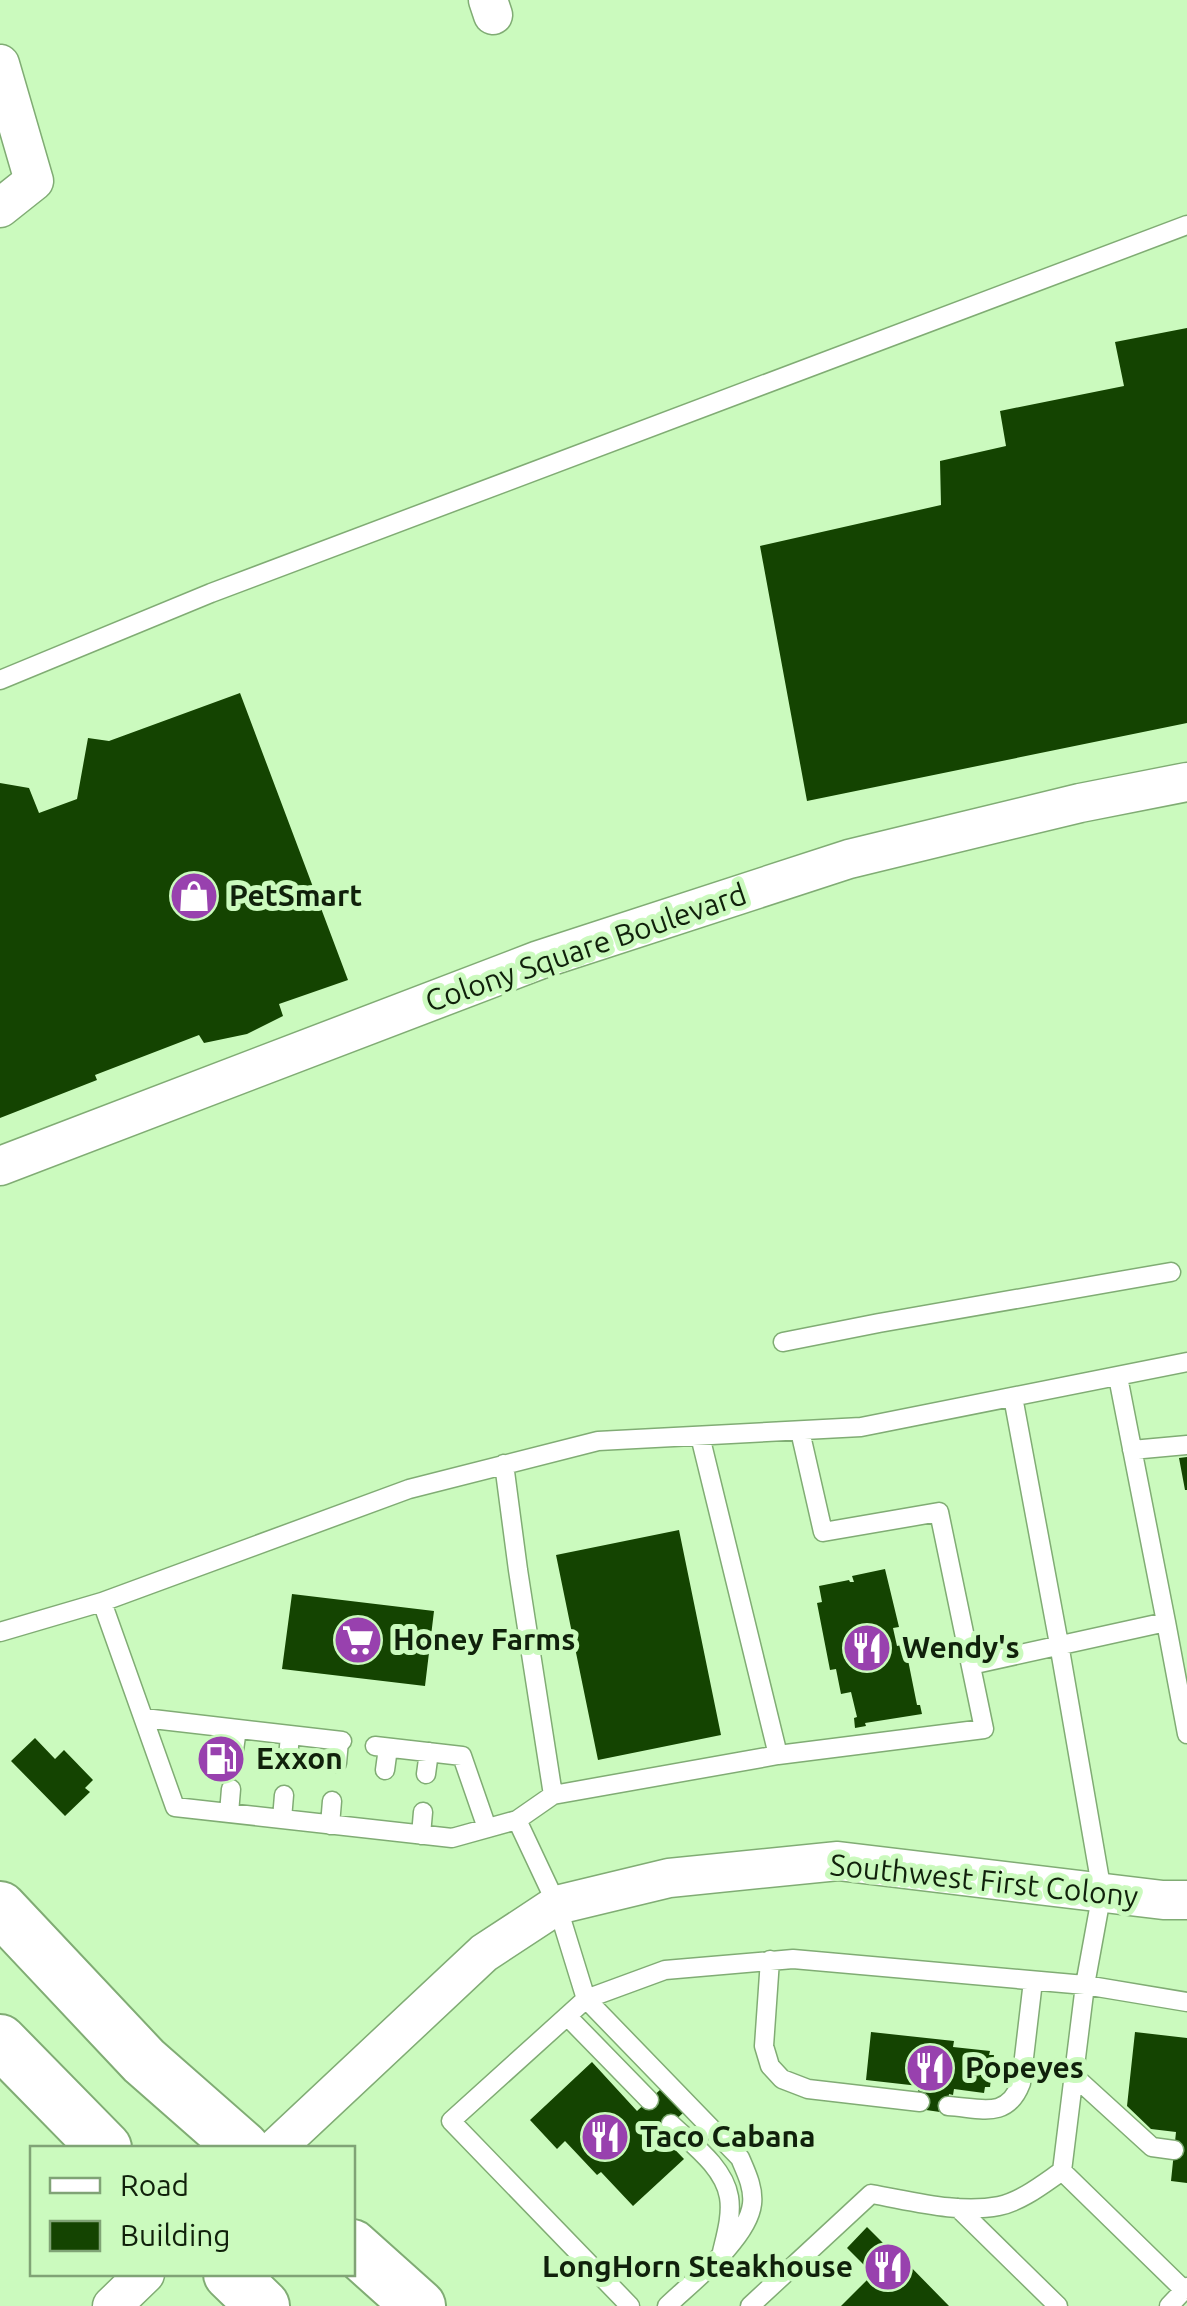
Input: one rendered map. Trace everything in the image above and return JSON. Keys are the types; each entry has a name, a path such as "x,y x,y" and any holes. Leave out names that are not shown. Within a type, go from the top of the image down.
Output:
{"main road":[{"path":"0,1908 144,2061 241,2146"},
{"path":"0,2041 103,2146"},
{"path":"355,2249 419,2306"},
{"path":"232,2276 263,2306"}],"street":[{"path":"0,64 17,178 0,208"},
{"name":"Colony Square Boulevard","path":"0,1166 539,960 850,859 1080,803 1187,782"},
{"name":"Southwest First Colony","path":"278,2146 484,1953 556,1904 669,1878 838,1861 1187,1900"},
{"path":"112,2306 143,2276"}],"lane":[{"path":"0,680 211,593 1187,225"},
{"path":"783,1342 1171,1272"},
{"path":"0,1632 102,1602 409,1489 598,1441 861,1427 1187,1362"},
{"path":"1118,1377 1187,1734"},
{"path":"750,2306 872,2194 958,2208 1000,2206 1062,2171 1085,1985 1102,1892 1013,1397"},
{"path":"102,1602 175,1807 452,1838 517,1820 553,1795 778,1754 984,1729 939,1512 823,1532 800,1431"},
{"path":"700,1436 778,1754"},
{"path":"1132,1450 1187,1445"},
{"path":"504,1464 553,1795"},
{"path":"971,1665 1166,1622"},
{"path":"144,1718 340,1741 336,1763"},
{"path":"234,1750 237,1729"},
{"path":"288,1757 290,1736"},
{"path":"385,1770 382,1747 462,1756 487,1828"},
{"path":"426,1774 429,1752"},
{"path":"229,1813 231,1789"},
{"path":"282,1819 284,1795"},
{"path":"330,1824 332,1801"},
{"path":"378,1830 380,1808"},
{"path":"421,1834 422,1812"},
{"path":"517,1820 556,1904 586,2000 740,2158 750,2180 752,2204 743,2229 667,2306"},
{"path":"630,2306 451,2122 586,2000 666,1970 793,1959 1085,1985 1187,2002"},
{"path":"770,1960 764,2046 770,2066 782,2079 808,2090 920,2102"},
{"path":"948,2106 994,2110 1016,2097 1033,1980"},
{"path":"566,2016 649,2100"},
{"path":"1074,2076 1152,2147 1174,2150"},
{"path":"672,2124 717,2169 725,2183 730,2216 722,2252"},
{"path":"1062,2171 1186,2288 1169,2306"},
{"path":"958,2208 1058,2306"}],"building":[{"path":"1187,328 1187,723 807,801 760,546 941,505 940,461 1006,446 1000,411 1124,386 1115,342"},
{"name":"PetSmart","path":"240,693 348,980 279,1004 283,1016 247,1034 204,1043 199,1035 95,1075 97,1080 0,1118 0,783 29,788 39,813 77,799 88,738 109,741"},
{"path":"1187,1457 1187,1490 1185,1490 1179,1458"},
{"path":"679,1530 721,1735 598,1760 556,1555"},
{"name":"Wendy's","path":"885,1569 899,1627 893,1628 897,1646 907,1644 909,1649 906,1650 917,1705 922,1714 855,1728 857,1717 851,1692 841,1694 836,1669 830,1670 817,1603 822,1602 819,1586 854,1582 852,1576"},
{"name":"Honey Farms","path":"292,1594 434,1611 425,1686 282,1669"},
{"path":"35,1738 55,1759 64,1750 93,1780 85,1788 90,1792 65,1816 11,1761"},
{"name":"Popeyes","path":"871,2032 954,2041 953,2047 990,2051 989,2055 994,2055 990,2087 985,2087 984,2093 954,2089 953,2095 949,2094 947,2113 919,2109 919,2086 866,2080"},
{"path":"1135,2032 1187,2038 1187,2183 1171,2181 1176,2132 1151,2129 1127,2106"},
{"name":"Taco Cabana","path":"592,2062 637,2111 661,2089 683,2113 660,2134 684,2159 633,2206 565,2141 557,2149 530,2120"},
{"name":"LongHorn Steakhouse","path":"867,2227 949,2306 841,2306 873,2274 847,2248"}],"place":[{"name":"PetSmart","path":"194,896"},
{"name":"Honey Farms","path":"358,1640"},
{"name":"Wendy's","path":"867,1648"},
{"name":"Exxon","path":"221,1759"},
{"name":"Popeyes","path":"930,2068"},
{"name":"Taco Cabana","path":"605,2137"},
{"name":"LongHorn Steakhouse","path":"888,2267"}]}
